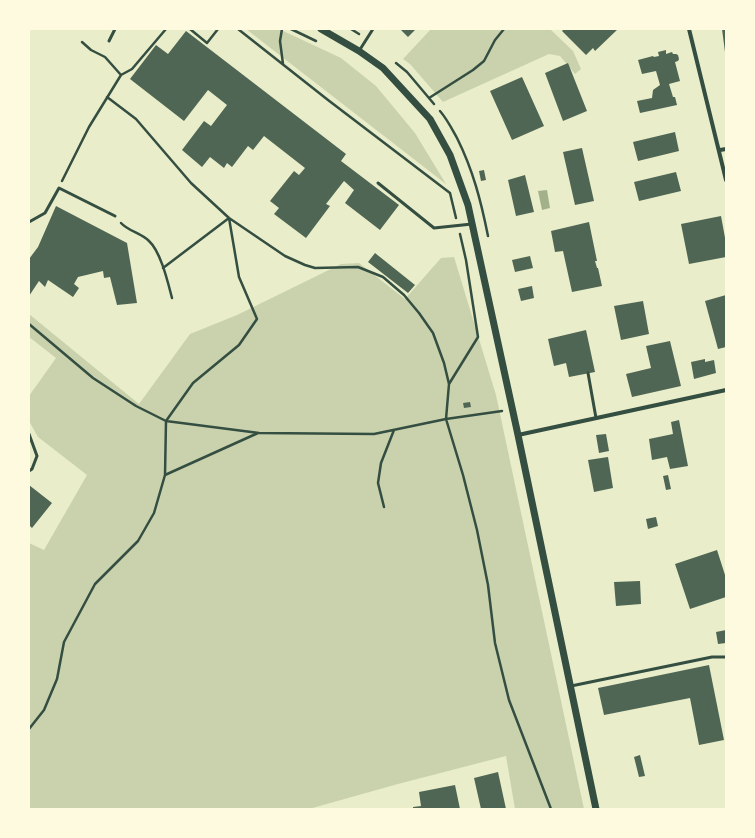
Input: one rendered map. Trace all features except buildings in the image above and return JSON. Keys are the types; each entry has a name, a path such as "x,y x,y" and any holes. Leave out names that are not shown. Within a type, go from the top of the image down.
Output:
{"street":[{"path":"321,29 359,51 383,68 430,119 450,156 468,205 518,435 596,809"},
{"path":"688,29 720,150 726,180"},
{"path":"720,150 726,149"},
{"path":"518,435 726,390"}],"lane":[{"path":"109,41 115,29"},
{"path":"359,51 373,29"},
{"path":"378,183 434,228 457,224 472,224"},
{"path":"29,222 45,212 59,188 115,216"},
{"path":"588,373 596,418"},
{"path":"29,434 37,456 32,469 29,471"},
{"path":"571,686 712,658 726,657"}],"path":[{"path":"59,188 89,127 121,75 132,69 166,29"},
{"path":"190,29 208,43 218,29"},
{"path":"238,29 450,193 466,260 478,337 449,384"},
{"path":"282,29 280,41 283,64"},
{"path":"291,29 322,44"},
{"path":"429,98 473,70 484,61 495,40 504,29"},
{"path":"82,42 92,50 105,57 121,75"},
{"path":"107,97 136,118 191,183 229,218 285,256 305,265 315,268 358,267 383,277 404,295 420,313 433,333 444,363 449,384 446,419 463,475 477,530 488,585 495,643 509,700 550,809"},
{"path":"115,216 123,225 149,241 155,249 167,277 172,298"},
{"path":"163,268 229,218"},
{"path":"29,728 44,710 57,679 64,642 95,584 138,541 154,512 165,475 166,422 193,384 239,345 257,318 239,277 229,218"},
{"path":"29,324 93,378 136,406 166,422 259,433 374,434 446,419 512,409"},
{"path":"384,507 378,483 381,463 394,430"},
{"path":"165,475 259,433"}],"shaded area":[{"path":"246,29 279,29 341,58 376,86 415,133 446,184"},
{"path":"431,29 550,29 573,51 581,69 575,74 560,56 549,54 443,102 410,64 403,59"},
{"path":"547,190 550,208 542,210 538,191"},
{"path":"454,257 496,395 584,809 515,809 506,756 309,809 29,809 29,543 44,550 87,475 38,437 29,421 29,396 56,358 29,337 29,314 139,404 190,334 237,315 341,264 359,263 405,299 441,258"}]}
